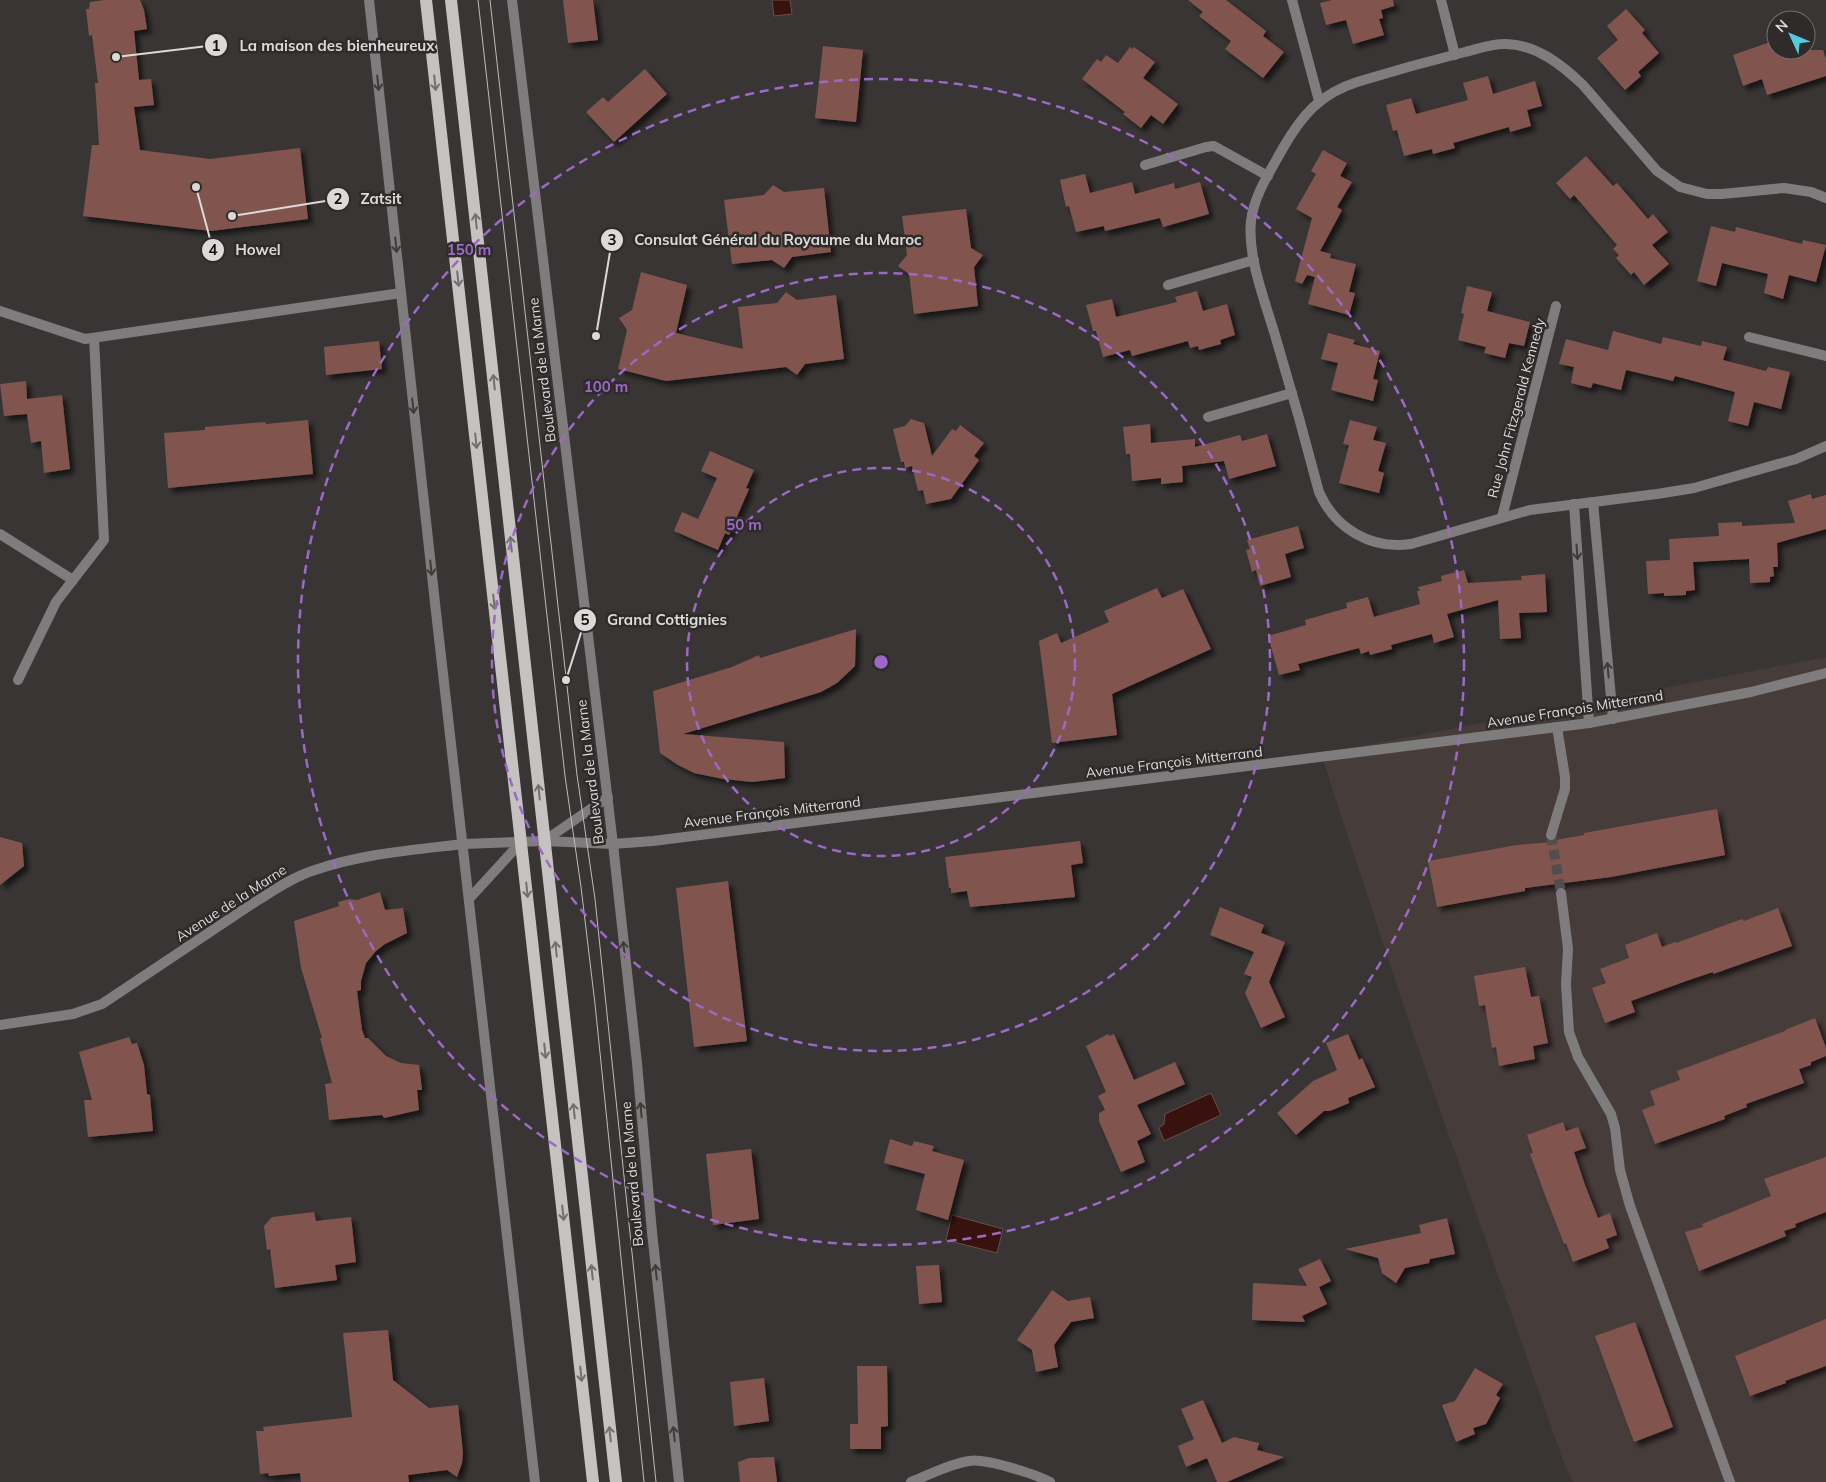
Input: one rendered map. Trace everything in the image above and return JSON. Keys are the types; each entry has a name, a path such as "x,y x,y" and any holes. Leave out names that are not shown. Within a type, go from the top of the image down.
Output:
{"main road":[{"path":"426,0 522,841 592,1482"},
{"path":"451,0 616,1482"}],"street":[{"path":"369,0 535,1482"},
{"name":"Boulevard de la Marne","path":"512,0 608,797 679,1482"},
{"path":"1292,0 1319,101"},
{"path":"1441,0 1455,55"},
{"name":"Rue John Fitzgerald Kennedy","path":"1826,198 1811,192 1784,188 1715,194 1680,187 1657,171 1583,85 1560,65 1535,50 1506,44 1455,55 1357,82 1338,89 1319,101 1300,121 1258,194 1251,219 1250,234 1254,260 1325,506 1343,526 1367,540 1398,546 1411,544 1539,508 1694,488 1796,459 1826,446"},
{"path":"1144,165 1214,146 1268,176"},
{"path":"1168,285 1254,260"},
{"path":"0,311 85,339 401,293"},
{"name":"Rue John Fitzgerald Kennedy","path":"1502,517 1556,306"},
{"path":"1749,337 1826,356"},
{"path":"18,680 56,602 104,540 94,338"},
{"path":"1208,417 1292,393"},
{"path":"1593,502 1613,719"},
{"path":"1574,504 1589,723"},
{"path":"0,534 73,580"},
{"name":"Avenue François Mitterrand","path":"522,841 613,844 653,841 1589,723 1751,692 1826,673"},
{"path":"1551,835 1565,789 1566,777 1557,726"},
{"path":"544,841 608,797"},
{"path":"469,900 522,841"},
{"name":"Avenue de la Marne","path":"0,1025 73,1014 102,1004 254,902 311,871 380,854 463,844 522,841"},
{"path":"1561,893 1568,949 1567,1016 1573,1045 1611,1114 1616,1128 1620,1170 1630,1206 1730,1482"},
{"path":"910,1482 969,1460 981,1460 1040,1476 1050,1482"}],"shaded area":[{"path":"772,0 790,0 792,14 774,16"},
{"path":"1826,657 1826,1482 1573,1482 1565,1466 1407,1016 1321,754"},
{"path":"1211,1093 1221,1115 1164,1141 1159,1128 1164,1124 1165,1114"},
{"path":"952,1215 1003,1229 997,1253 946,1240"}],"building":[{"path":"140,0 144,10 147,29 134,31 139,80 151,79 154,105 134,107 140,150 210,159 300,148 308,219 211,231 83,216 92,145 99,145 95,83 98,83 92,35 89,36 86,9 89,9 90,2"},
{"path":"563,0 593,0 598,40 568,43"},
{"path":"1188,0 1226,0 1266,31 1263,36 1284,52 1263,78 1225,49 1231,41 1199,16 1203,12"},
{"path":"1332,0 1393,0 1394,6 1381,10 1383,18 1379,19 1384,35 1353,44 1346,20 1326,25 1320,3"},
{"path":"1626,9 1645,30 1642,33 1659,53 1638,72 1641,76 1625,90 1597,58 1618,40 1607,26"},
{"path":"1766,43 1766,60 1816,60 1816,50 1823,50 1826,59 1826,76 1767,95 1762,79 1743,86 1733,55"},
{"path":"823,46 863,50 856,122 815,118"},
{"path":"1130,47 1132,49 1134,47 1155,62 1143,78 1178,104 1163,124 1151,115 1141,128 1123,114 1125,112 1082,79 1097,59 1101,62 1106,55 1118,63"},
{"path":"645,69 667,94 614,142 586,112 603,97 608,102"},
{"path":"1488,76 1493,94 1535,81 1542,106 1527,110 1531,126 1510,132 1509,127 1453,143 1455,148 1433,154 1432,149 1404,156 1397,130 1393,131 1386,105 1411,98 1416,114 1468,100 1463,83"},
{"path":"1323,150 1347,163 1340,176 1352,182 1337,207 1342,210 1320,251 1331,254 1330,258 1356,264 1349,292 1355,293 1349,315 1308,304 1315,277 1307,275 1302,284 1295,281 1312,218 1296,209 1316,174 1311,171"},
{"path":"1586,156 1613,186 1617,183 1648,219 1653,214 1668,232 1652,245 1669,264 1644,285 1634,272 1631,275 1616,258 1619,255 1613,249 1617,245 1574,195 1570,199 1556,183"},
{"path":"1085,174 1090,193 1132,182 1135,194 1174,183 1175,189 1200,182 1209,214 1163,227 1160,218 1105,231 1104,226 1076,232 1069,206 1066,207 1060,180"},
{"path":"773,185 784,192 824,188 831,252 792,257 784,268 772,260 732,264 724,200 764,195"},
{"path":"966,209 971,248 983,255 974,267 978,306 914,314 909,274 898,266 907,255 902,216"},
{"path":"1711,226 1735,232 1736,227 1802,244 1803,240 1826,245 1816,282 1789,275 1783,299 1764,293 1768,274 1722,263 1716,286 1697,281"},
{"path":"641,272 687,285 676,333 743,349 738,307 777,303 786,292 797,300 836,295 844,359 805,364 797,375 786,367 666,381 618,369 627,330 619,318 632,310"},
{"path":"1467,286 1492,292 1487,311 1530,322 1524,346 1509,343 1505,358 1484,353 1486,347 1458,340 1464,314 1461,313"},
{"path":"1197,291 1203,311 1227,304 1235,335 1220,340 1221,344 1199,350 1198,346 1190,348 1188,341 1132,356 1130,350 1103,357 1086,305 1112,299 1116,317 1177,302 1175,297"},
{"path":"1613,331 1661,344 1663,337 1701,346 1702,341 1727,347 1723,360 1766,371 1768,367 1790,372 1781,409 1754,402 1748,426 1728,421 1735,392 1675,376 1673,381 1626,370 1621,390 1593,383 1591,388 1571,383 1574,367 1559,364 1566,339 1608,350"},
{"path":"1328,333 1355,340 1353,344 1380,351 1373,379 1378,380 1373,401 1331,390 1338,363 1321,359"},
{"path":"379,341 382,369 326,375 324,347"},
{"path":"26,381 27,399 62,395 70,469 44,473 41,441 31,443 27,414 4,416 0,384"},
{"path":"911,419 924,423 932,456 952,429 956,431 960,425 984,443 974,456 979,460 951,499 926,504 923,490 918,491 912,466 905,468 904,462 901,462 893,429 905,426"},
{"path":"308,420 313,474 168,488 164,433 205,430 205,427"},
{"path":"1350,420 1377,427 1373,440 1386,443 1378,471 1384,473 1379,493 1339,483 1349,445 1343,444"},
{"path":"1150,424 1151,443 1195,439 1195,447 1240,435 1242,441 1267,434 1276,466 1229,479 1224,461 1182,466 1183,482 1161,484 1161,478 1132,481 1130,454 1126,454 1123,427"},
{"path":"710,451 754,470 746,488 749,489 729,535 725,533 718,550 674,531 682,512 698,519 717,478 701,471"},
{"path":"1811,494 1812,499 1826,495 1826,529 1777,543 1778,567 1773,567 1774,576 1770,577 1770,582 1750,583 1749,559 1693,562 1695,590 1686,591 1686,595 1664,596 1664,593 1648,594 1646,561 1670,560 1669,539 1719,536 1718,523 1742,522 1742,526 1795,523 1788,501"},
{"path":"1298,526 1304,548 1285,554 1291,577 1260,586 1256,570 1252,572 1246,550 1250,549 1247,540"},
{"path":"1464,570 1468,583 1522,580 1521,576 1545,574 1547,612 1519,613 1521,638 1500,639 1498,600 1447,614 1454,637 1434,643 1432,634 1391,645 1392,649 1370,655 1369,651 1361,654 1359,648 1298,664 1300,670 1279,675 1268,636 1306,625 1305,620 1347,608 1346,603 1368,597 1374,617 1420,604 1417,591 1420,591 1418,587 1442,581 1441,576"},
{"path":"1157,588 1162,598 1183,589 1211,649 1112,694 1117,735 1052,743 1039,641 1057,633 1061,643 1109,622 1104,611"},
{"path":"856,629 855,666 837,683 821,692 683,734 784,742 785,778 752,782 723,779 694,773 660,753 653,691 732,667 759,655 760,658"},
{"path":"1717,809 1725,855 1611,877 1525,888 1525,891 1437,907 1428,861 1517,845 1552,842 1584,835 1584,833"},
{"path":"0,837 22,843 24,866 0,885"},
{"path":"1080,841 1083,863 1071,865 1075,897 970,907 967,891 951,893 951,888 949,888 945,857"},
{"path":"728,881 747,1041 694,1047 676,888"},
{"path":"380,892 385,910 403,908 407,933 385,944 366,963 361,981 361,990 357,991 362,1030 365,1038 368,1038 386,1056 401,1063 419,1065 422,1090 417,1090 419,1110 384,1118 382,1115 329,1120 325,1084 332,1083 320,1038 322,1038 301,968 294,921 339,906 338,902 349,899 357,900"},
{"path":"1220,907 1264,925 1261,933 1285,942 1269,982 1285,1017 1261,1028 1245,993 1252,977 1244,974 1254,952 1210,935"},
{"path":"1778,908 1792,946 1631,1001 1635,1012 1605,1023 1592,988 1606,983 1600,969 1629,958 1625,945 1657,933 1662,947"},
{"path":"1525,967 1531,997 1539,996 1548,1043 1533,1046 1535,1059 1499,1066 1496,1047 1492,1048 1485,1005 1479,1006 1474,976"},
{"path":"1815,1018 1826,1048 1826,1056 1811,1062 1811,1065 1799,1069 1804,1083 1746,1104 1747,1107 1724,1116 1725,1119 1655,1144 1642,1110 1655,1105 1650,1091 1680,1080 1677,1071"},
{"path":"1108,1034 1109,1036 1114,1034 1134,1080 1175,1062 1185,1084 1137,1105 1151,1134 1137,1141 1145,1162 1121,1172 1099,1121 1099,1113 1105,1110 1098,1096 1106,1092 1086,1046"},
{"path":"1348,1034 1359,1060 1362,1058 1375,1087 1348,1098 1349,1103 1330,1111 1324,1111 1296,1135 1277,1113 1313,1081 1337,1070 1326,1043"},
{"path":"129,1037 132,1044 137,1043 144,1065 147,1094 150,1095 153,1131 88,1137 84,1100 92,1100 79,1052"},
{"path":"1563,1122 1566,1131 1578,1127 1586,1148 1574,1152 1585,1185 1598,1218 1610,1213 1617,1235 1606,1239 1609,1248 1573,1262 1566,1243 1564,1244 1530,1154 1533,1153 1527,1135"},
{"path":"890,1139 912,1146 914,1141 934,1146 932,1151 964,1160 948,1220 916,1210 925,1174 884,1163"},
{"path":"751,1149 759,1219 713,1225 706,1154"},
{"path":"1826,1157 1826,1212 1795,1224 1796,1227 1784,1231 1786,1236 1699,1271 1685,1232 1703,1227 1702,1224 1771,1196 1764,1179"},
{"path":"314,1212 316,1221 351,1217 356,1262 335,1265 337,1280 275,1288 270,1249 267,1250 264,1226 272,1217"},
{"path":"1447,1218 1455,1254 1430,1259 1429,1263 1405,1268 1396,1283 1382,1273 1378,1258 1345,1249 1421,1233 1419,1225"},
{"path":"1320,1259 1331,1281 1319,1287 1327,1304 1302,1316 1305,1322 1252,1320 1253,1283 1307,1286 1298,1269"},
{"path":"939,1265 942,1302 919,1304 916,1266"},
{"path":"1052,1290 1068,1301 1090,1297 1094,1318 1071,1322 1054,1345 1058,1367 1036,1372 1032,1350 1017,1340"},
{"path":"1826,1319 1826,1366 1750,1396 1735,1356"},
{"path":"1635,1322 1673,1427 1634,1442 1595,1336"},
{"path":"388,1330 393,1380 429,1408 458,1405 463,1453 457,1477 447,1470 408,1475 409,1482 301,1482 300,1473 269,1476 268,1473 260,1474 256,1431 264,1431 263,1427 352,1417 343,1333"},
{"path":"857,1366 887,1366 888,1426 881,1427 881,1449 850,1449 850,1424 858,1424"},
{"path":"1475,1368 1503,1384 1496,1395 1500,1398 1486,1424 1473,1428 1475,1434 1456,1442 1442,1405 1455,1401"},
{"path":"764,1378 769,1421 734,1426 730,1382"},
{"path":"1203,1400 1222,1443 1234,1437 1259,1443 1257,1450 1284,1457 1227,1482 1217,1482 1207,1458 1186,1467 1178,1446 1194,1439 1181,1409"},
{"path":"774,1457 777,1482 740,1482 738,1462 749,1458"}],"tunnel":[{"path":"1551,835 1561,893"}],"tram line":[{"path":"478,0 565,776 595,1004 644,1482"},
{"path":"490,0 577,775 595,899 656,1482"}],"place":[{"name":"La maison des bienheureux","path":"116,57"},
{"name":"Howel","path":"196,187"},
{"name":"Zatsit","path":"232,216"},
{"name":"Consulat Général du Royaume du Maroc","path":"596,336"},
{"name":"Grand Cottignies","path":"566,680"}]}
